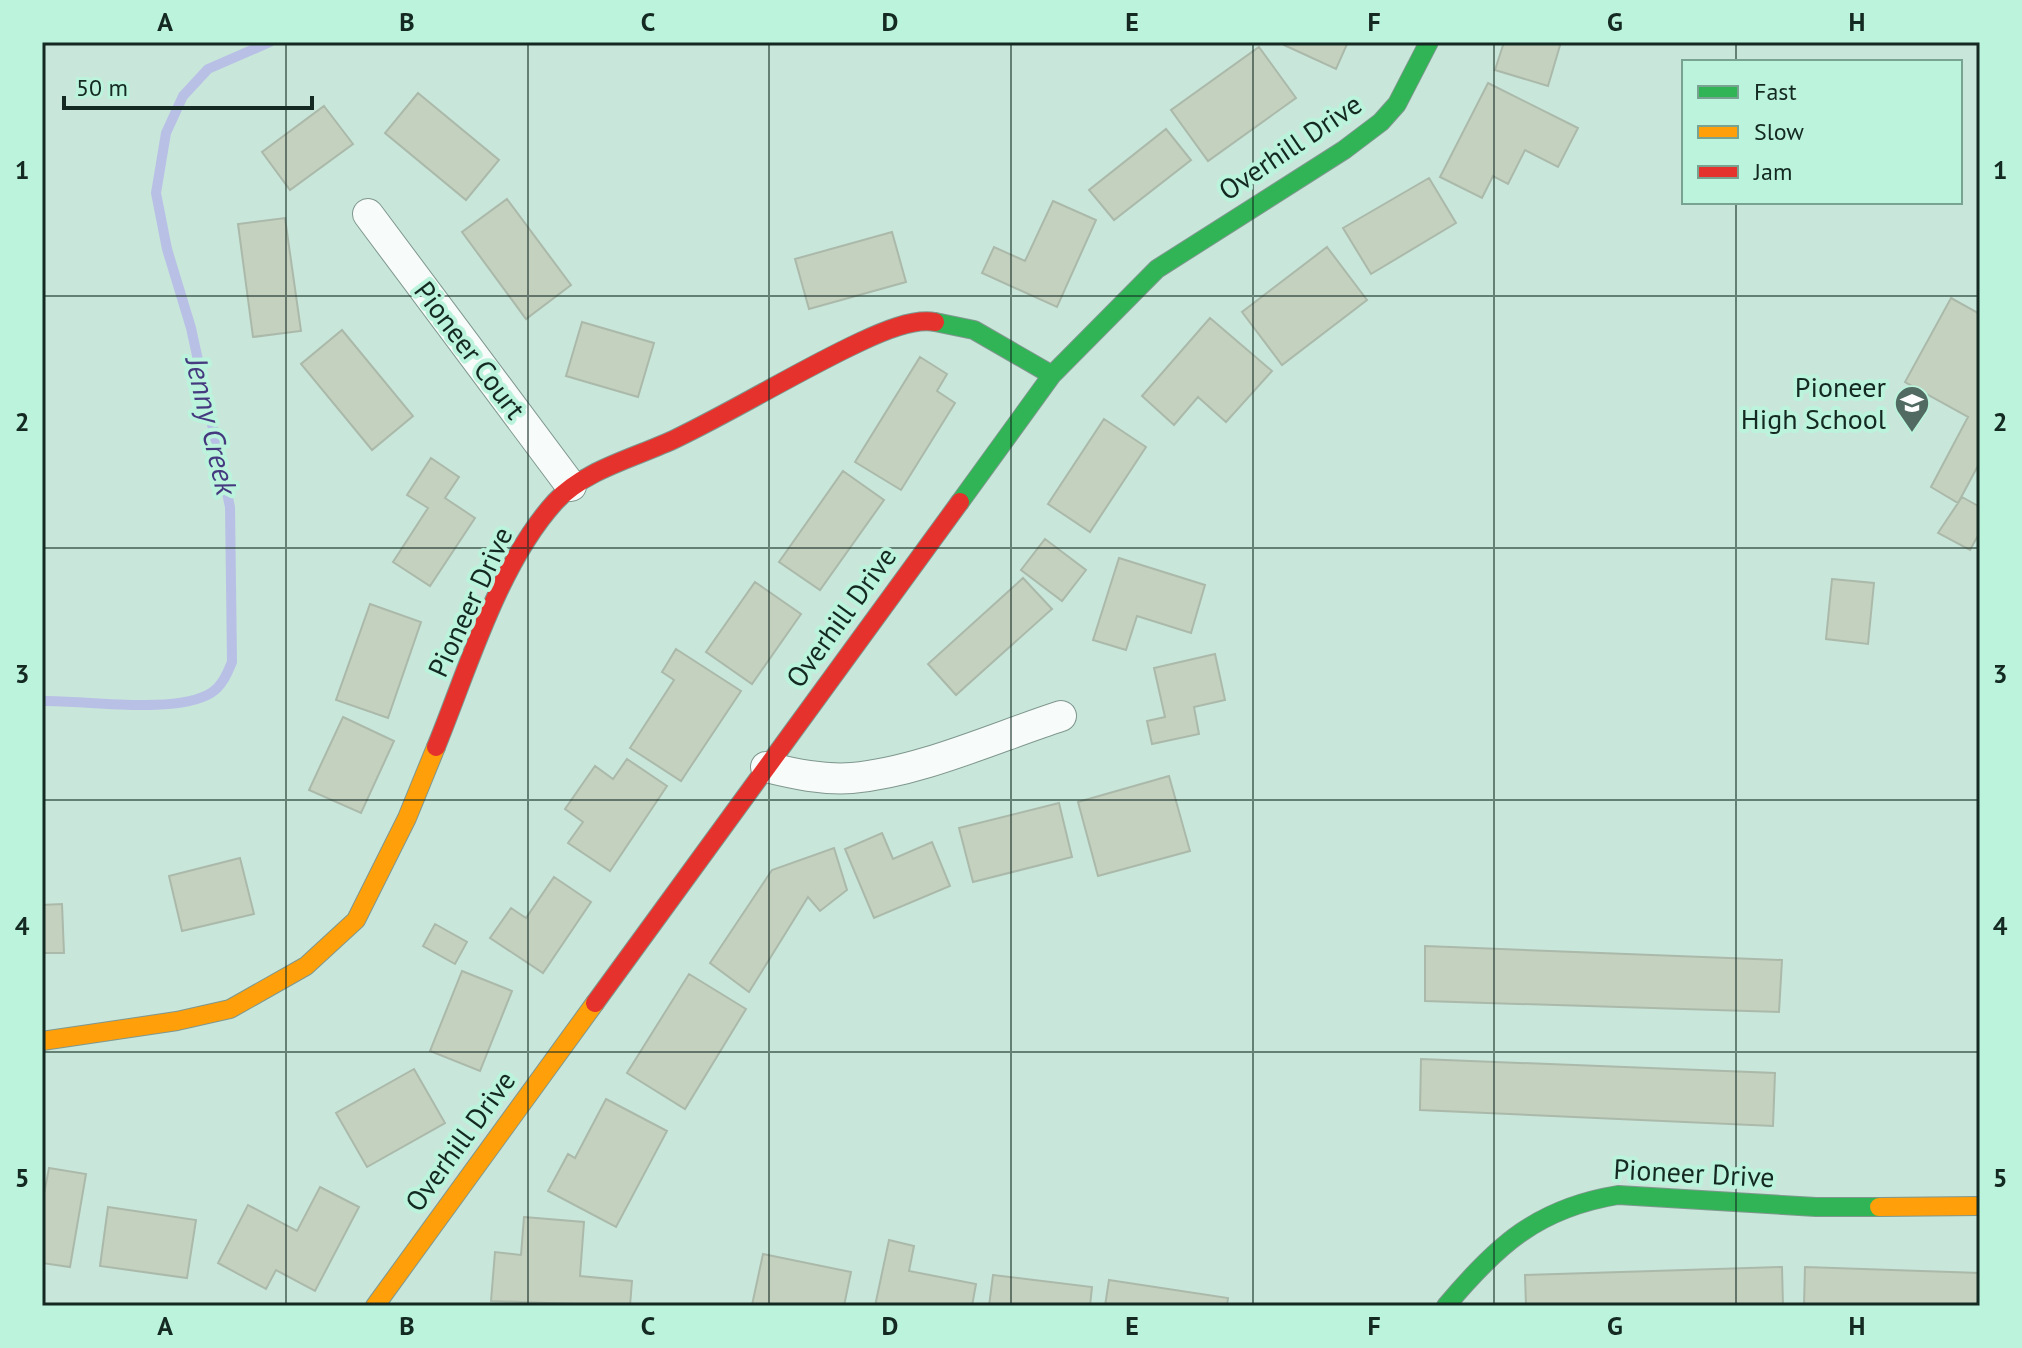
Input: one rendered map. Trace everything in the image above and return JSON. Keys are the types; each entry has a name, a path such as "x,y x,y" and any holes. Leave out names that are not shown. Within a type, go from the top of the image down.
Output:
{"street":[{"name":"Overhill Drive","path":"375,1306 1052,375 1157,269 1344,150 1381,122 1397,104 1429,42"},
{"name":"Pioneer Court","path":"368,214 571,486"},
{"name":"Pioneer Drive","path":"42,1041 177,1021 230,1009 306,966 356,920 407,818 493,606 526,543 553,504 571,486 677,438 862,341 923,320 974,330 1052,375"},
{"path":"766,767 817,778 854,778 915,765 1061,716"},
{"name":"Pioneer Drive","path":"1446,1306 1465,1282 1529,1222 1548,1211 1593,1197 1618,1195 1816,1207 1980,1206"}],"building":[{"path":"1286,42 1348,42 1336,69 1284,45"},
{"path":"1504,42 1561,42 1548,86 1495,70"},
{"path":"1259,47 1296,98 1208,161 1171,110"},
{"path":"1488,83 1578,128 1558,167 1525,150 1508,184 1493,176 1482,198 1440,177"},
{"path":"418,93 499,160 466,200 385,133"},
{"path":"324,106 353,144 290,190 262,152"},
{"path":"1166,129 1191,160 1114,220 1089,190"},
{"path":"1429,178 1456,223 1371,274 1343,228"},
{"path":"507,199 571,285 526,319 462,232"},
{"path":"1053,201 1096,220 1057,307 982,273 994,247 1025,261"},
{"path":"285,218 301,331 253,337 238,224"},
{"path":"892,232 906,282 809,309 795,259"},
{"path":"1327,247 1367,300 1282,365 1242,312"},
{"path":"1951,298 1980,314 1980,462 1958,503 1931,487 1968,417 1905,382"},
{"path":"1210,318 1272,371 1226,422 1198,397 1174,425 1142,396"},
{"path":"582,322 654,343 638,397 566,376"},
{"path":"342,330 413,416 372,450 301,364"},
{"path":"920,357 947,374 937,391 955,403 901,490 855,462"},
{"path":"1104,419 1146,447 1090,532 1048,504"},
{"path":"431,458 459,477 445,498 475,518 430,586 393,562 428,508 407,495"},
{"path":"843,471 884,500 820,590 779,562"},
{"path":"1962,497 1980,507 1980,532 1970,550 1938,533"},
{"path":"1045,539 1086,570 1062,601 1021,570"},
{"path":"1119,558 1205,585 1191,633 1137,616 1126,650 1093,640"},
{"path":"1023,578 1052,609 956,695 928,664"},
{"path":"1832,579 1874,583 1868,644 1826,639"},
{"path":"755,582 801,614 752,684 706,652"},
{"path":"370,604 421,622 388,718 336,700"},
{"path":"676,649 741,691 681,781 630,748 674,680 662,672"},
{"path":"1215,654 1225,700 1194,707 1199,734 1152,744 1147,721 1165,717 1154,668"},
{"path":"343,717 394,741 361,813 309,790"},
{"path":"627,759 667,786 610,871 568,843 583,822 565,809 595,766 613,779"},
{"path":"1169,776 1190,851 1098,876 1078,802"},
{"path":"1059,803 1072,857 973,882 959,828"},
{"path":"882,833 893,859 932,842 950,886 874,918 845,849"},
{"path":"834,848 847,890 820,911 808,897 749,992 710,963 772,870"},
{"path":"240,858 254,914 182,931 169,876"},
{"path":"554,877 591,902 543,973 490,938 511,908 526,918"},
{"path":"62,904 64,953 42,953 42,905"},
{"path":"435,924 467,942 455,964 423,946"},
{"path":"1425,946 1782,960 1779,1012 1425,1001"},
{"path":"462,971 512,991 480,1071 430,1051"},
{"path":"689,974 746,1009 685,1109 627,1073"},
{"path":"1421,1059 1775,1073 1773,1126 1420,1110"},
{"path":"414,1069 445,1123 367,1167 336,1113"},
{"path":"606,1099 667,1131 616,1227 548,1191 568,1154 575,1158"},
{"path":"49,1168 86,1174 70,1267 42,1263 42,1204"},
{"path":"320,1187 359,1207 315,1291 276,1270 266,1289 218,1263 248,1205 297,1231"},
{"path":"108,1207 196,1220 187,1278 100,1266"},
{"path":"524,1217 584,1222 580,1276 632,1281 630,1306 491,1301 495,1252 521,1255"},
{"path":"889,1240 914,1246 909,1271 976,1284 972,1306 875,1306"},
{"path":"763,1254 851,1272 844,1306 752,1305"},
{"path":"1782,1267 1783,1306 1526,1306 1525,1275"},
{"path":"1805,1267 1980,1273 1980,1306 1804,1306"},
{"path":"993,1275 1092,1287 1090,1306 989,1306"},
{"path":"1109,1280 1228,1298 1227,1306 1105,1306"}],"waterway":[{"name":"Jenny Creek","path":"42,701 153,705 195,700 218,687 232,662 230,507 191,328 167,249 156,193 166,133 183,96 208,69 270,42"}],"traffic: fast":[{"path":"960,502 1052,375 1157,269 1344,150 1381,122 1397,104 1429,42"},
{"path":"935,322 974,330 1052,375"},
{"path":"1446,1306 1483,1265 1521,1232 1565,1209 1590,1201 1618,1195 1816,1207 1879,1207"}],"traffic: slow":[{"path":"42,1041 177,1021 230,1009 306,966 356,920 407,818 436,747"},
{"path":"375,1306 595,1003"},
{"path":"1879,1207 1980,1206"}],"traffic: jam":[{"path":"436,747 501,587 535,527 567,491 597,472 677,438 868,338 907,324 935,322"},
{"path":"595,1003 960,502"}],"place":[{"name":"Pioneer High School","path":"1912,434"}]}
